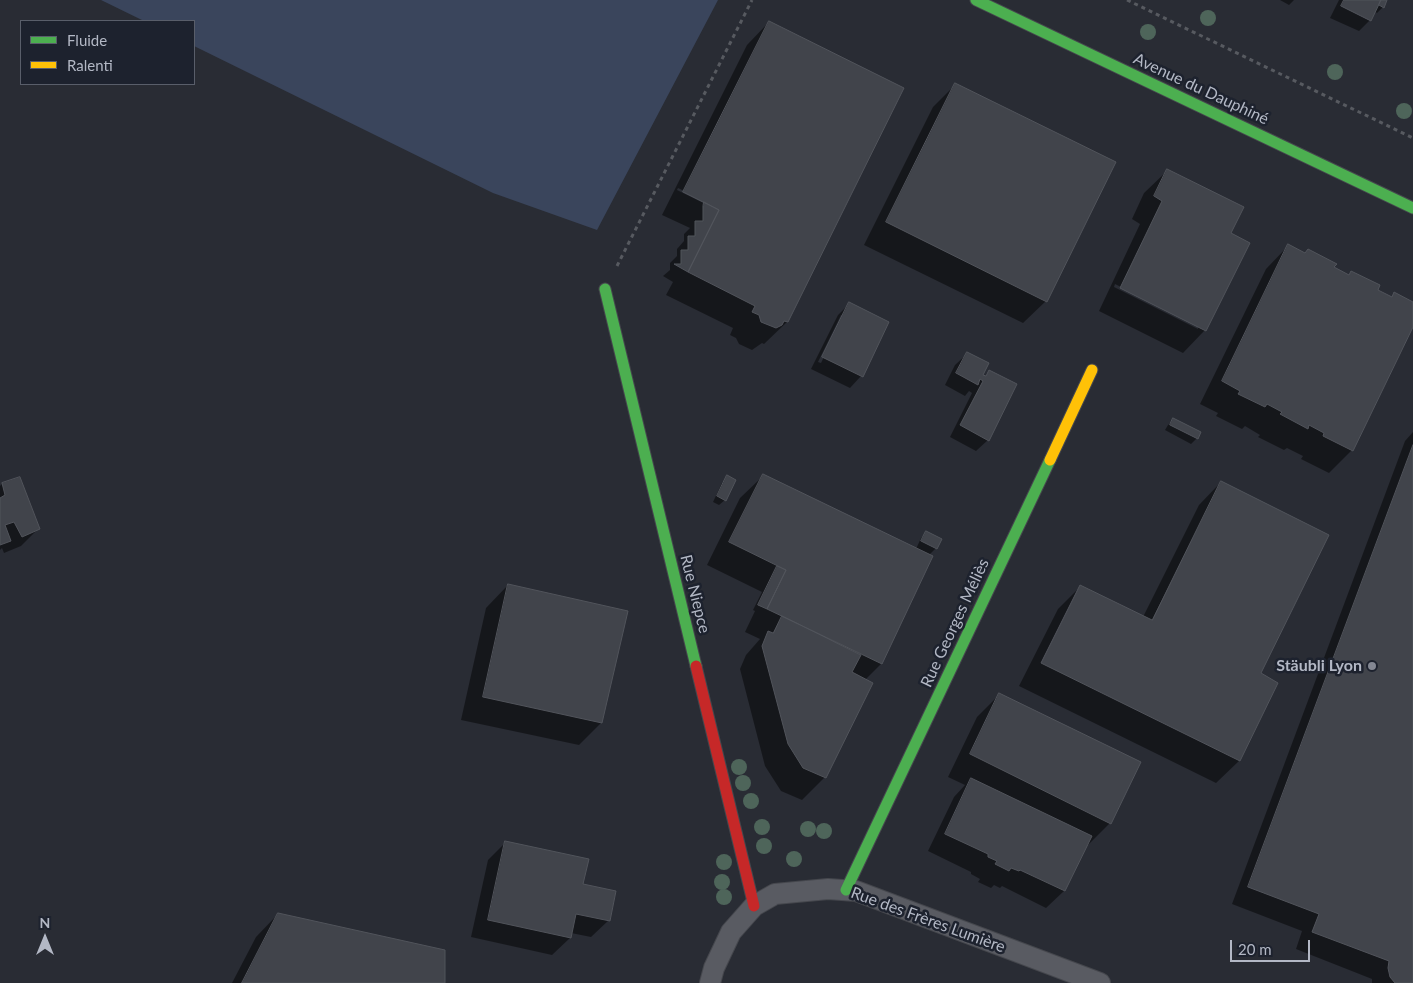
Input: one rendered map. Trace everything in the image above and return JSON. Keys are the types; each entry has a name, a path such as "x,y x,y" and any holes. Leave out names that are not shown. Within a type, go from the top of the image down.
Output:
{"street":[{"name":"Avenue du Dauphiné","path":"976,0 1413,208"},
{"name":"Rue Niepce","path":"605,289 754,906"},
{"name":"Rue Georges Méliès","path":"846,890 1092,370"},
{"name":"Rue des Frères Lumière","path":"710,983 714,968 731,932 754,906 774,894 828,889 856,891 1100,983"}],"path":[{"path":"605,289 752,0"},
{"path":"1127,0 1413,138"}],"water":[{"path":"101,0 718,0 597,230 493,193 195,46 195,20 142,20"}],"building":[{"path":"1344,0 1381,0 1371,21 1341,6"},
{"path":"1381,0 1387,0 1384,8 1379,5"},
{"path":"769,21 904,88 788,322 784,321 782,325 776,328 761,322 759,315 752,312 755,306 688,272 719,210 683,192"},
{"path":"955,83 1116,162 1047,302 886,222"},
{"path":"1167,169 1244,207 1231,233 1250,243 1206,331 1120,288 1162,201 1154,196"},
{"path":"704,202 719,210 688,272 674,264 681,264 681,250 688,250 688,236 695,236 695,221 703,221"},
{"path":"1288,244 1305,253 1308,249 1337,264 1334,267 1349,275 1351,271 1380,285 1378,290 1392,297 1394,292 1413,302 1413,327 1353,451 1323,436 1324,433 1309,425 1308,429 1280,414 1282,412 1267,404 1265,407 1238,394 1240,391 1222,381"},
{"path":"849,302 889,322 863,377 822,357"},
{"path":"967,352 989,363 983,375 986,376 989,370 1017,384 989,441 960,425 983,381 980,379 978,385 956,373"},
{"path":"1173,418 1201,432 1198,439 1170,425"},
{"name":"Stäubli Lyon","path":"1413,445 1413,983 1395,983 1390,977 1389,961 1312,932 1319,914 1248,887"},
{"path":"763,474 933,556 882,664 767,609 786,570 729,542"},
{"path":"727,475 736,480 726,501 717,496"},
{"path":"20,477 40,529 22,537 14,522 5,525 11,541 0,545 0,498 5,495 2,483"},
{"path":"1221,481 1329,535 1261,673 1278,683 1240,761 1041,663 1080,585 1152,620"},
{"path":"926,531 942,539 937,549 921,541"},
{"path":"777,566 786,570 767,609 758,605"},
{"path":"508,584 628,611 602,723 483,697"},
{"path":"782,616 861,655 852,672 873,683 826,778 803,768 788,744 762,646 768,631 773,633"},
{"path":"999,693 1141,762 1111,824 970,754"},
{"path":"971,778 1092,836 1065,891 1020,870 1011,868 1009,871 995,864 997,861 988,857 988,854 945,834"},
{"path":"505,841 589,859 583,884 616,891 610,921 576,914 571,938 488,920"},
{"path":"278,913 445,950 445,983 242,983"}],"traffic: fast":[{"path":"976,0 1413,208"},
{"path":"605,289 696,666"},
{"path":"846,890 1050,460"}],"traffic: slow":[{"path":"1050,460 1092,370"}],"traffic: jam":[{"path":"696,666 754,906"}],"place":[{"name":"Stäubli Lyon","path":"1372,666"}]}
